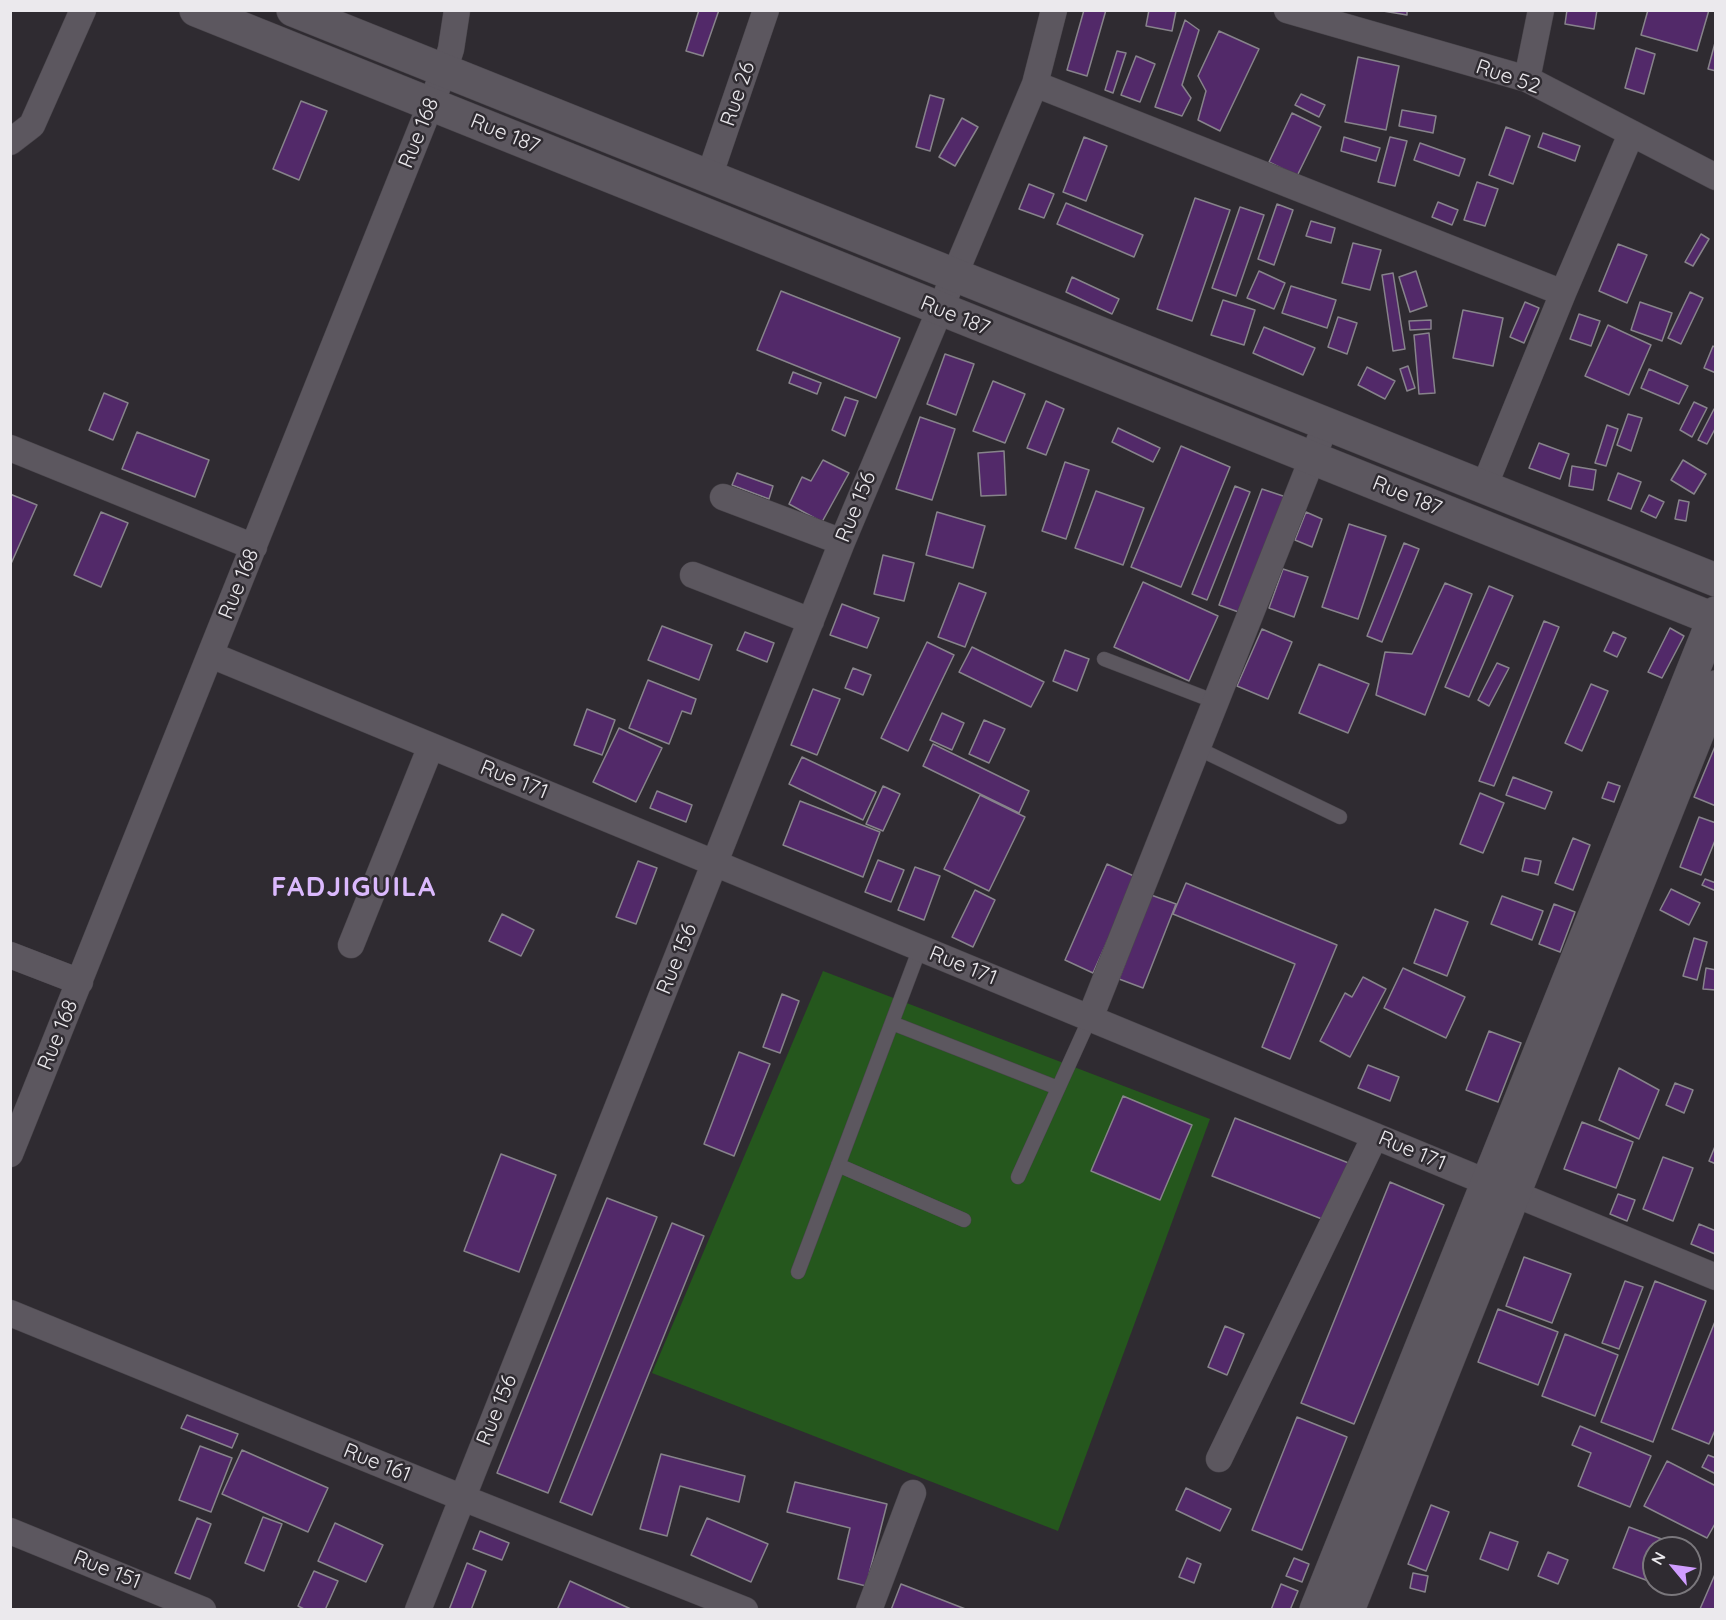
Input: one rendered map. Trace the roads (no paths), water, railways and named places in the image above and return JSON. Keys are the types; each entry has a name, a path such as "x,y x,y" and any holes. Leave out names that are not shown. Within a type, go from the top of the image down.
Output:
{"street":[{"path":"10,142 32,125 83,10"},
{"name":"Rue 187","path":"196,10 938,309 1715,618"},
{"name":"Rue 187","path":"293,10 1716,580"},
{"name":"Rue 168","path":"10,1155 444,71 452,49 457,10"},
{"name":"Rue 26","path":"709,177 766,10"},
{"name":"Rue 156","path":"418,1610 810,621 938,309 1035,84 1054,10"},
{"name":"Rue 52","path":"1287,10 1527,79 1716,177"},
{"path":"1527,79 1541,10"},
{"path":"1035,84 1563,293"},
{"path":"1484,487 1631,134"},
{"path":"1090,1018 1326,424"},
{"path":"10,448 254,547"},
{"path":"723,497 842,542"},
{"path":"693,575 810,621"},
{"path":"1348,1610 1500,1188 1715,618"},
{"name":"Rue 171","path":"211,655 1716,1277"},
{"path":"1316,1610 1716,687"},
{"path":"351,945 431,746"},
{"path":"10,955 80,982"},
{"path":"1219,1460 1375,1136"},
{"name":"Rue 161","path":"10,1313 463,1498 698,1601 746,1610"},
{"path":"869,1610 913,1493"},
{"name":"Rue 151","path":"10,1531 203,1610"}],"lane":[{"path":"1104,659 1216,702"},
{"path":"1197,748 1340,817"},
{"path":"798,1272 920,948"},
{"path":"1018,1177 1090,1018"},
{"path":"892,1023 1058,1088"},
{"path":"838,1165 964,1220"}],"district":[{"name":"FADJIGUILA","path":"354,888"}]}
